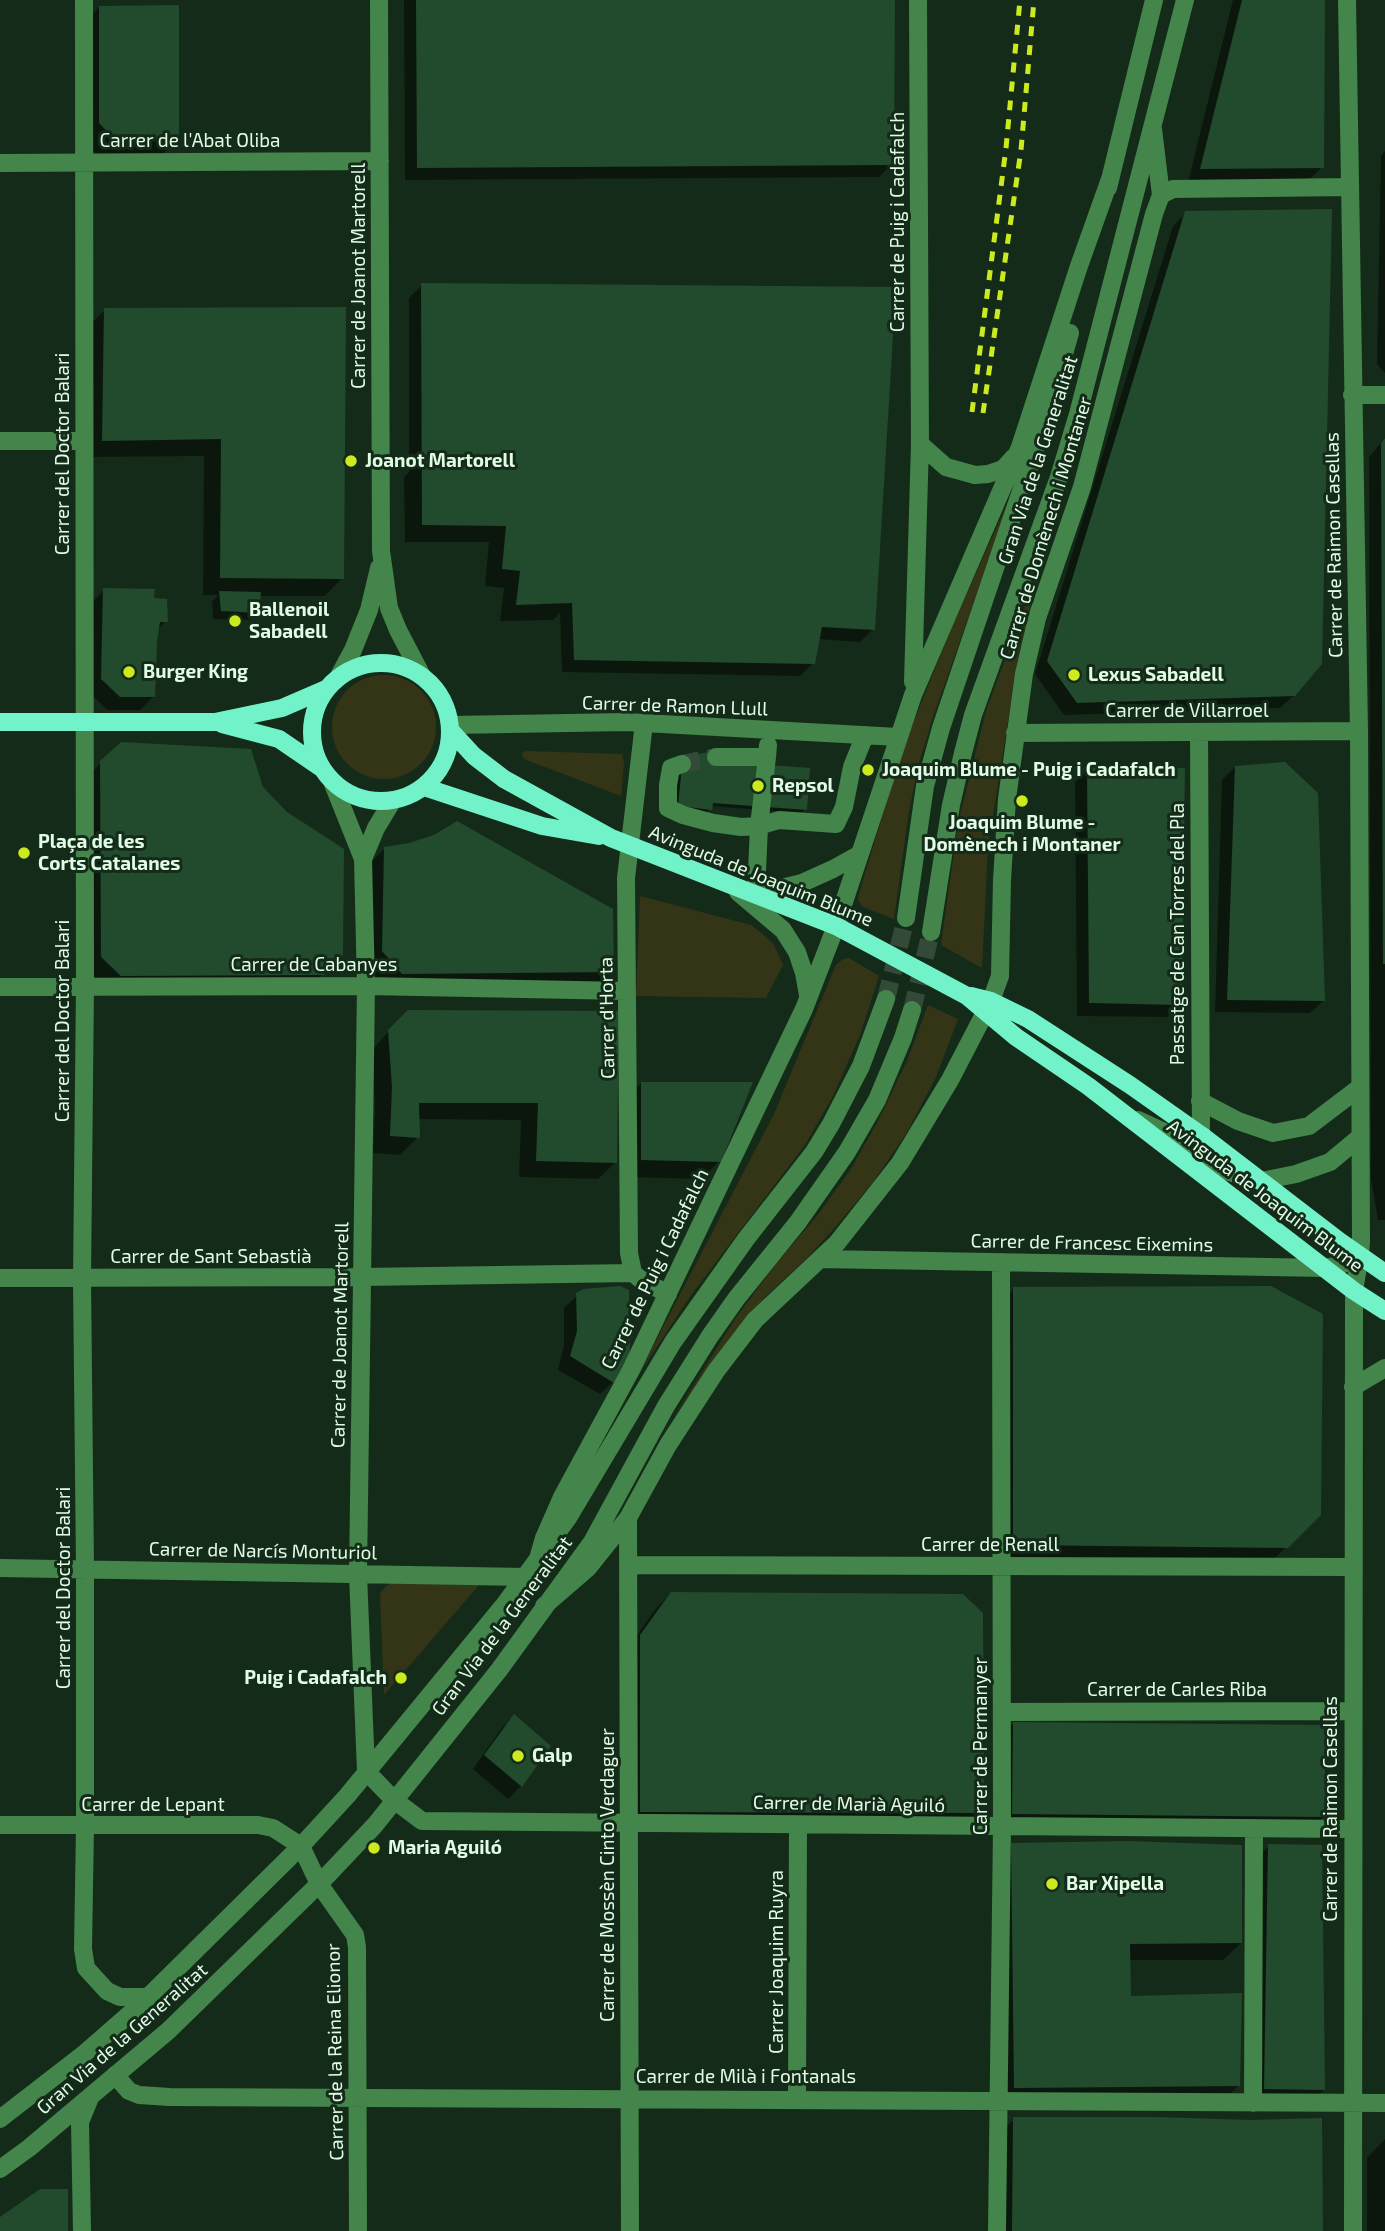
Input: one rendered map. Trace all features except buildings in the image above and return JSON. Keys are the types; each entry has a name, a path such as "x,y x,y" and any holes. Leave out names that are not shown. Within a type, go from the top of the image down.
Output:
{"main road":[{"path":"451,728 450,744 442,764 424,787 393,800 357,797 333,784 321,767 311,737 312,723 320,700 326,688 340,674 383,663 407,668 422,676 440,696 451,728 474,756 504,779 611,838"},
{"path":"0,722 215,722 275,710 326,688"},
{"path":"215,722 279,739 321,767"},
{"path":"424,787 541,826 611,838"},
{"name":"Avinguda de Joaquim Blume","path":"611,838 835,926 988,1007 1037,1024 1201,1135 1385,1273"},
{"name":"Avinguda de Joaquim Blume","path":"988,1007 1354,1291 1385,1311"}],"street":[{"name":"Carrer del Doctor Balari","path":"84,0 83,1949 86,1968 107,1992 120,1997 148,1997"},
{"name":"Carrer de Joanot Martorell","path":"379,0 382,551 389,608 422,676"},
{"name":"Carrer de Puig i Cadafalch","path":"913,695 920,444 918,0"},
{"name":"Gran Via de la Generalitat","path":"906,918 925,786 938,739 1044,423 1087,270 1154,0"},
{"name":"Carrer de Raimon Casellas","path":"1347,0 1359,731 1360,1255 1354,1291 1352,1567 1353,2231"},
{"name":"Gran Via de la Generalitat","path":"932,932 951,805 973,715 1059,477 1078,415 1185,4"},
{"name":"Carrer de Domènech i Montaner","path":"544,1606 588,1568 628,1518 668,1445 716,1371 755,1320 837,1243 900,1163 950,1080 988,1007 1000,976 1002,880 1010,769 1024,674 1037,618 1082,487 1161,195 1153,129"},
{"name":"Carrer de l'Abat Oliba","path":"0,163 380,161"},
{"name":"Carrer de Puig i Cadafalch","path":"538,1559 562,1497 631,1370 712,1196 781,1059 808,996 835,926 913,695 1016,455 1110,179"},
{"path":"1161,195 1173,188 1350,187"},
{"path":"1352,396 1385,395"},
{"path":"0,442 84,442"},
{"path":"920,444 946,467 975,475 1003,469 1016,455"},
{"name":"Carrer de Joanot Martorell","path":"340,674 369,610 382,551"},
{"name":"Carrer de Ramon Llull","path":"451,728 644,723 898,737"},
{"name":"Carrer d'Horta","path":"633,1273 629,1253 626,878 644,723"},
{"path":"769,730 759,826 757,894 802,883 860,853"},
{"name":"Carrer de Villarroel","path":"1015,733 1359,731"},
{"name":"Passatge de Can Torres del Pla","path":"1199,732 1201,1135"},
{"path":"682,764 671,768 668,808 683,815 741,827 759,826 779,820 836,824 844,807 852,766 864,735"},
{"path":"716,757 766,757"},
{"name":"Carrer de Joanot Martorell","path":"333,784 363,859 366,986 358,1574 366,1771"},
{"name":"Carrer de Joanot Martorell","path":"363,859 376,828 393,800"},
{"path":"727,883 783,930 797,952 808,996"},
{"name":"Carrer de Cabanyes","path":"0,987 366,986 627,991"},
{"name":"Gran Via de la Generalitat","path":"0,2119 85,2053 148,1997 301,1846 347,1796 448,1675 538,1559 589,1485 673,1342 825,1134 861,1066 886,999"},
{"name":"Gran Via de la Generalitat","path":"0,2169 29,2148 168,2031 319,1884 371,1829 499,1670 592,1542 666,1406 696,1357 736,1299 798,1222 847,1152 877,1100 912,1010"},
{"path":"1200,1101 1238,1121 1273,1133 1309,1126 1359,1088"},
{"name":"Avinguda de Joaquim Blume","path":"1122,1112 1164,1132 1226,1171 1261,1181"},
{"path":"1261,1181 1296,1174 1329,1162 1360,1136"},
{"name":"Carrer de Francesc Eixemins","path":"820,1259 1325,1268 1343,1264 1360,1255"},
{"name":"Carrer de Permanyer","path":"997,2231 1002,1826 1001,1262"},
{"path":"633,1273 668,1294"},
{"name":"Carrer de Sant Sebastià","path":"0,1278 633,1273"},
{"path":"1353,1387 1385,1368"},
{"name":"Carrer de Mossèn Cinto Verdaguer","path":"628,1518 631,2231"},
{"name":"Carrer de Renall","path":"628,1566 1352,1567"},
{"name":"Carrer de Narcís Monturiol","path":"0,1567 525,1577"},
{"name":"Carrer de Carles Riba","path":"1002,1712 1352,1711"},
{"path":"366,1771 394,1800"},
{"name":"Carrer de Marià Aguiló","path":"394,1800 422,1821 1352,1829"},
{"name":"Carrer de Lepant","path":"0,1825 258,1825 273,1828 301,1846"},
{"name":"Carrer Joaquim Ruyra","path":"797,2099 798,1825"},
{"path":"1253,2103 1254,1828"},
{"name":"Carrer de la Reina Elionor","path":"301,1846 319,1884 355,1935 357,1947 358,2231"},
{"name":"Carrer de Milà i Fontanals","path":"116,2076 129,2091 139,2095 170,2097 1385,2103"},
{"path":"82,2231 80,2122 91,2096"}],"shaded area":[{"path":"1013,491 919,763 909,811 894,919 863,907 858,900 860,890 902,751 953,624"},
{"path":"1043,556 1018,658 988,847 982,968 941,945 959,819 986,711"},
{"path":"384,675 404,679 427,698 432,707 436,727 432,747 413,770 404,775 384,779 364,775 341,756 336,747 332,727 336,707 355,684 364,679"},
{"path":"522,753 622,754 624,763 621,796 529,761 523,758"},
{"path":"640,896 751,925 764,935 774,945 783,965 766,998 636,996"},
{"path":"849,958 879,976 860,1035 833,1096 805,1145 691,1295 638,1375 774,1114 836,965"},
{"path":"928,1005 958,1019 936,1077 906,1134 873,1182 838,1224 807,1258 767,1295 732,1335 674,1417 735,1319 851,1169 907,1061"},
{"path":"391,1583 479,1585 384,1695 380,1594"}],"tunnel":[{"path":"682,764 716,757"},
{"path":"886,999 906,918"},
{"path":"912,1010 931,932"}],"railway":[{"path":"972,412 1006,148 1020,0"},
{"path":"983,413 1021,150 1034,0"}],"place":[{"name":"Joanot Martorell","path":"351,461"},
{"name":"Ballenoil Sabadell","path":"235,621"},
{"name":"Burger King","path":"129,672"},
{"name":"Lexus Sabadell","path":"1074,675"},
{"name":"Joaquim Blume - Puig i Cadafalch","path":"868,770"},
{"name":"Repsol","path":"758,786"},
{"name":"Joaquim Blume - Domènech i Montaner","path":"1022,801"},
{"name":"Plaça de les Corts Catalanes","path":"24,853"},
{"name":"Puig i Cadafalch","path":"401,1678"},
{"name":"Galp","path":"518,1756"},
{"name":"Maria Aguiló","path":"374,1848"},
{"name":"Bar Xipella","path":"1052,1884"}]}
